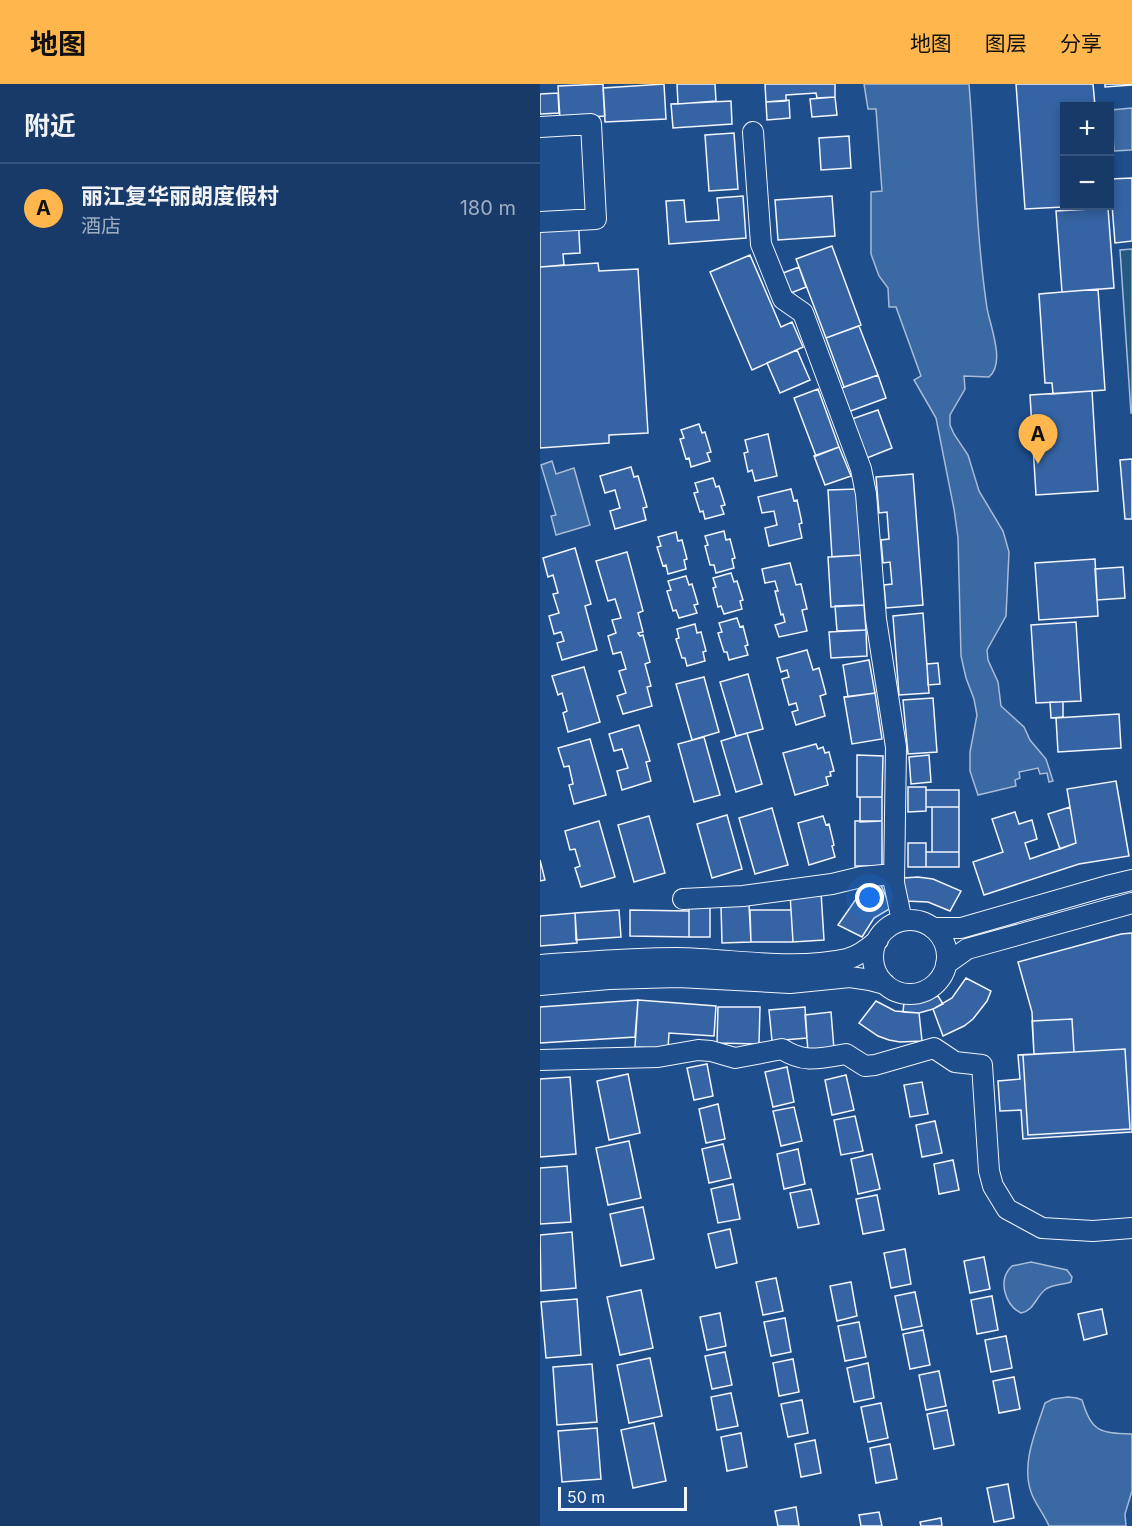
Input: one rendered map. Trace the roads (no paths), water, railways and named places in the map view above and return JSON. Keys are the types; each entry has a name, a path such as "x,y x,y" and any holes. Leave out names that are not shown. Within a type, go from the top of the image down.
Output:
{"lane":[{"path":"540,127 591,124 596,219 540,222"},
{"path":"753,132 761,244 783,299 803,313 861,469 866,494 876,619 896,747 894,883 902,921"},
{"path":"683,899 743,896 832,885 861,877 894,873"},
{"path":"540,965 679,958 818,963 858,954 878,940 890,926 902,921 916,920 934,928 961,928 1132,880"},
{"path":"946,964 967,949 1132,903"},
{"path":"540,985 609,979 678,978 790,983 850,977 885,984 903,993 922,992 938,981 946,964 945,944 934,928"},
{"path":"878,940 874,949 875,967 885,984"},
{"path":"540,1060 658,1057 698,1050 735,1058 782,1049 810,1060 846,1054 865,1066 934,1048 955,1062 982,1065 989,1171 993,1186 1007,1209 1042,1228 1093,1231 1132,1228"}],"place":[{"name":"丽江复华丽朗度假村","path":"1038,464"}]}
